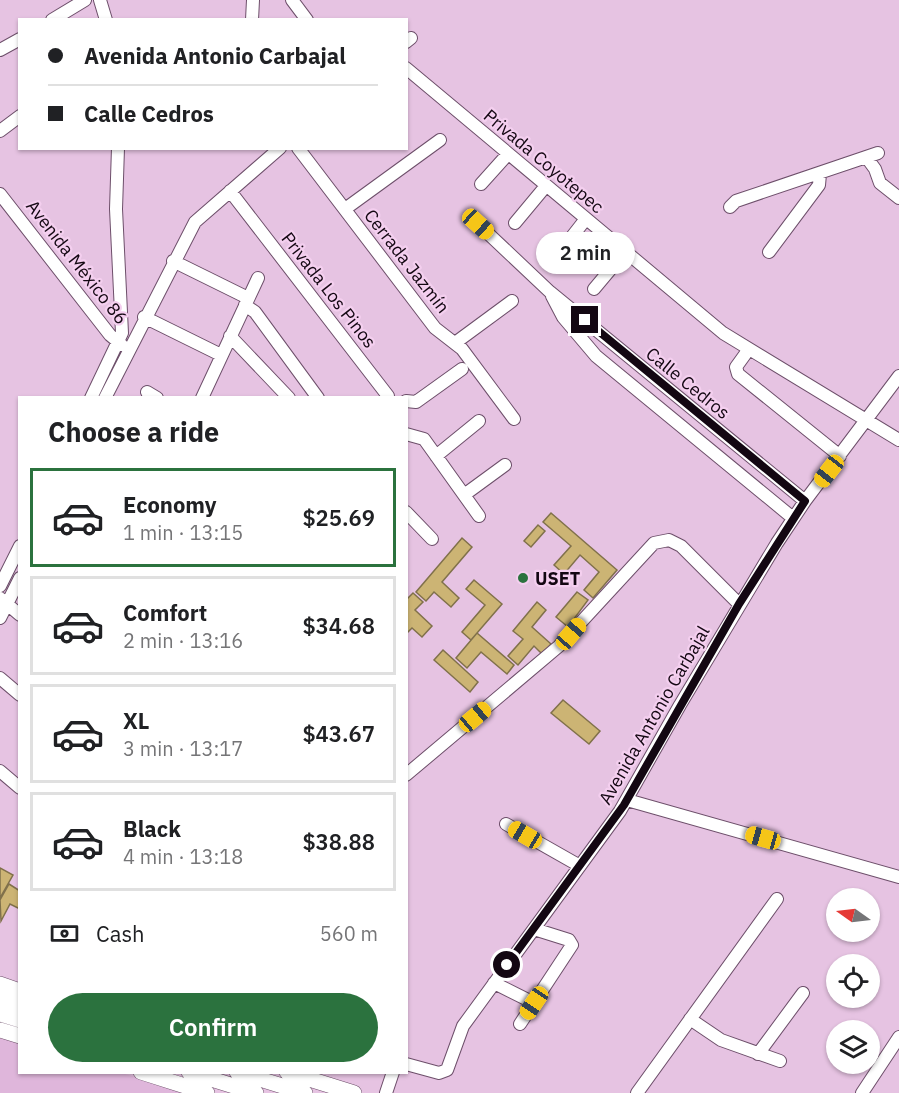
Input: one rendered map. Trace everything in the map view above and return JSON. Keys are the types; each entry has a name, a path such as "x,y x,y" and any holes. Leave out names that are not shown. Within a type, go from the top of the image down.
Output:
{"main road":[{"path":"0,984 18,990"},
{"path":"0,999 18,1004"},
{"path":"0,1014 18,1019"},
{"path":"0,1030 18,1035"},
{"path":"147,1074 207,1093"},
{"path":"195,1074 256,1093"},
{"path":"248,1074 354,1093"},
{"path":"283,1074 304,1084"},
{"path":"290,1074 304,1084"}],"street":[{"path":"55,18 85,0"},
{"path":"100,0 105,18"},
{"path":"252,18 253,0"},
{"path":"292,0 306,18"},
{"path":"0,50 18,40"},
{"name":"Privada Coyotepec","path":"408,70 700,315 749,349 863,416 866,421 899,440"},
{"path":"0,131 18,118"},
{"path":"345,210 440,140"},
{"path":"107,396 123,345 116,209 118,150"},
{"path":"92,396 123,345 144,317 195,222 278,150"},
{"name":"Cerrada Jazmín","path":"300,150 435,328 462,349 514,419"},
{"path":"481,184 507,155"},
{"path":"730,207 736,201 872,155 880,183 899,198"},
{"path":"769,252 819,185 820,174"},
{"path":"515,223 545,187"},
{"name":"Privada Los Pinos","path":"230,191 386,396"},
{"name":"Avenida México 86","path":"0,194 123,345"},
{"path":"556,257 585,220"},
{"path":"478,224 550,292 563,317 580,340 794,518"},
{"path":"594,289 625,252"},
{"path":"173,261 247,301 317,396"},
{"path":"203,396 258,278"},
{"name":"Calle Cedros","path":"550,292 805,501"},
{"path":"455,343 512,301"},
{"path":"144,317 221,355"},
{"path":"230,336 287,396"},
{"path":"749,349 736,367 738,374 840,456"},
{"path":"408,401 416,402 462,369"},
{"name":"Avenida Antonio Carbajal","path":"408,1064 445,1072 463,1026 627,800 739,604 805,501 899,376"},
{"path":"660,408 673,394"},
{"path":"436,456 479,421"},
{"path":"408,434 422,437 479,516"},
{"path":"464,495 505,465"},
{"path":"408,514 432,539"},
{"path":"408,773 559,646 654,543 669,540 681,546 739,604"},
{"path":"0,586 18,550"},
{"path":"0,618 4,601 18,581"},
{"path":"4,601 18,613"},
{"path":"0,678 18,693"},
{"path":"0,771 18,786"},
{"path":"627,800 899,877"},
{"path":"506,824 580,866"},
{"path":"637,1093 777,899"},
{"path":"520,1024 572,945 569,940 534,929"},
{"path":"494,983 534,1003"},
{"path":"758,1054 803,993"},
{"path":"690,1019 721,1040 780,1061"},
{"path":"862,1093 899,1037"},
{"path":"386,1093 392,1074"}],"shaded area":[{"path":"0,1035 18,1041 18,1074 125,1074 189,1093 0,1093"}],"building":[{"path":"551,513 617,570 593,598 584,590 599,572 580,555 564,574 554,565 571,546 543,522"},
{"path":"538,525 545,531 531,547 524,541"},
{"path":"462,538 472,547 442,582 459,598 451,607 434,592 426,601 416,592"},
{"path":"474,580 502,604 471,640 462,632 485,605 466,589"},
{"path":"577,592 588,600 568,627 556,617"},
{"path":"413,593 423,602 415,610 432,626 422,637 412,628 408,632 408,598"},
{"path":"537,602 546,610 532,627 551,644 542,654 534,646 518,665 508,656 523,639 513,631"},
{"path":"477,633 514,665 507,674 481,652 467,668 456,658"},
{"path":"443,650 478,682 470,692 434,660"},
{"path":"563,700 600,731 589,744 551,713"},
{"path":"0,868 13,875 0,898"},
{"path":"9,884 18,890 18,908 10,904 1,921 0,900"}],"place":[{"name":"USET","path":"523,578"}],"route":[{"path":"507,965 624,805 739,604 805,501 585,320"}]}
